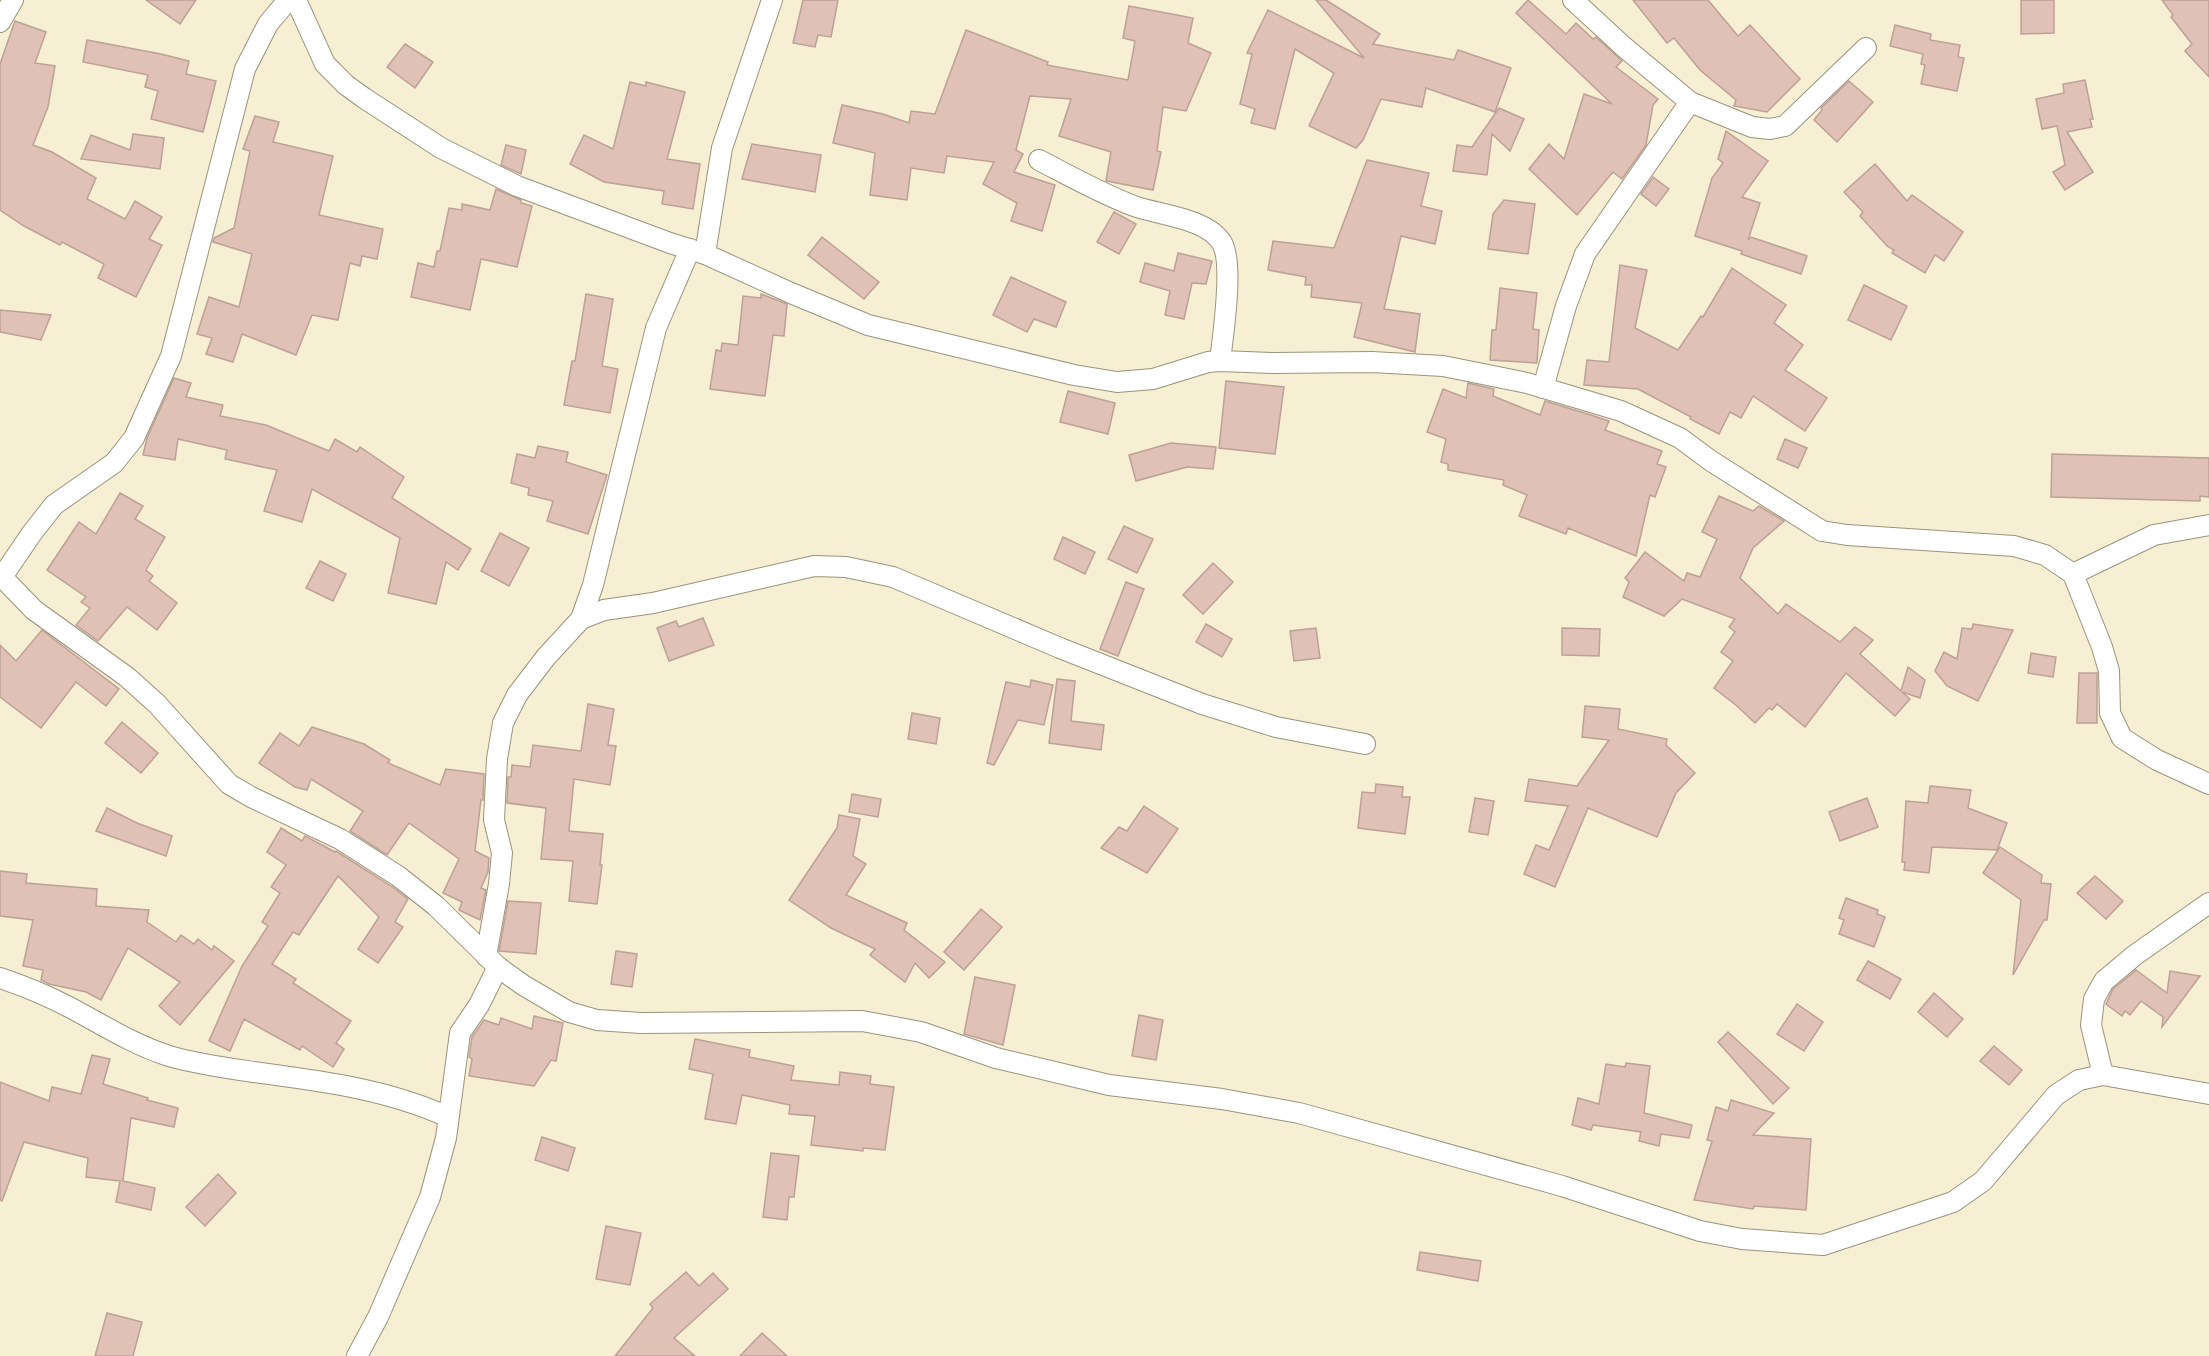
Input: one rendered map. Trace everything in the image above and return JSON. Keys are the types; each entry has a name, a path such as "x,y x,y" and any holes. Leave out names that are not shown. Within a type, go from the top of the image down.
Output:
{"street":[{"path":"0,22 13,0"},
{"path":"288,0 268,24 245,69 171,356 134,438 114,463 54,505 1,576 34,609 127,677 157,704 229,784 250,797 340,839 398,876 436,906 492,961 523,985 569,1012 597,1020 641,1023 862,1021 921,1032 996,1058 1108,1085 1222,1099 1299,1113 1562,1186 1700,1231 1742,1239 1824,1245 1953,1202 1983,1181 2056,1095 2079,1080 2103,1075 2209,1094"},
{"path":"296,0 325,63 346,85 441,148 517,186 670,243 698,251 868,325 1074,375 1118,382 1153,379 1209,362 1220,361 1372,362 1443,366 1543,388 1621,411 1680,438 1711,461 1822,531 1847,535 2014,546 2045,555 2073,573 2086,601 2109,671 2110,713 2122,738 2157,760 2209,784"},
{"path":"357,1356 378,1317 430,1197 446,1138 460,1033 479,1005 492,961 502,854 494,820 497,759 503,723 517,695 546,657 581,619 593,585 656,328 698,251 722,147 772,0"},
{"path":"1573,0 1624,47 1690,102 1752,127 1770,129 1785,126 1866,48"},
{"path":"1543,388 1566,306 1585,254 1690,102"},
{"path":"1039,160 1134,206 1188,221 1214,233 1222,243 1227,257 1227,287 1220,361"},
{"path":"2073,573 2154,535 2209,525"},
{"path":"581,619 604,610 652,603 814,566 846,567 894,577 1060,648 1202,704 1276,727 1365,744"},
{"path":"2103,1075 2091,1025 2094,999 2104,981 2135,955 2209,903"},
{"path":"0,978 31,989 72,1008 116,1034 169,1056 221,1067 373,1090 419,1104 448,1117"}],"building":[{"path":"146,0 196,0 180,24"},
{"path":"803,0 838,0 831,37 818,35 815,47 793,43"},
{"path":"1316,0 1326,0 1380,34 1373,44 1454,60 1458,50 1511,68 1495,112 1426,88 1422,107 1381,99 1363,140 1356,148 1309,126 1334,73 1295,49 1275,129 1251,123 1255,109 1240,104 1252,54 1247,53 1268,10 1364,58"},
{"path":"1528,0 1566,34 1576,23 1593,39 1596,37 1622,61 1616,67 1658,99 1653,105 1646,145 1622,179 1613,172 1577,215 1529,169 1549,144 1564,159 1584,94 1612,104 1516,13"},
{"path":"1633,0 1708,0 1738,36 1750,25 1800,79 1767,112 1734,106 1736,100 1700,70 1674,38 1667,43"},
{"path":"2021,0 2054,0 2054,33 2021,34"},
{"path":"2162,0 2209,0 2209,77 2185,51 2192,44 2171,17 2173,15"},
{"path":"1129,6 1193,18 1188,43 1211,53 1186,111 1163,107 1157,151 1161,152 1153,190 1106,181 1111,152 1059,136 1071,99 1030,96 1016,150 1023,154 1014,172 1055,185 1042,231 1011,221 1017,203 983,184 994,162 947,156 944,173 911,168 907,200 870,195 875,153 833,143 842,105 883,114 909,123 911,111 935,114 966,30 1048,62 1047,65 1128,80 1135,41 1123,38"},
{"path":"15,21 46,32 35,63 55,66 48,107 33,145 52,152 96,178 87,199 125,219 135,201 162,217 149,239 162,245 136,297 98,278 104,264 62,242 60,245 0,210 0,64"},
{"path":"1895,25 1931,34 1930,40 1960,45 1958,57 1964,58 1957,91 1921,84 1925,65 1921,64 1923,54 1890,46"},
{"path":"87,40 189,61 186,74 216,81 203,132 151,119 158,91 145,87 148,75 83,62"},
{"path":"405,44 433,62 415,88 387,67"},
{"path":"2085,80 2093,119 2090,119 2092,127 2067,132 2093,172 2065,190 2053,172 2065,165 2057,126 2042,129 2036,99 2064,93 2063,84"},
{"path":"1849,81 1873,102 1837,142 1814,120 1822,110 1821,108"},
{"path":"630,82 646,86 646,82 685,92 667,159 700,164 693,209 662,204 664,191 604,182 570,164 584,135 613,149"},
{"path":"1499,108 1524,119 1510,151 1492,134 1487,175 1453,171 1457,145 1472,147"},
{"path":"255,116 279,122 273,142 333,156 319,215 383,229 377,259 362,256 360,266 350,263 338,320 312,315 296,355 242,334 233,362 206,354 212,338 197,334 209,297 239,307 252,254 213,242 214,238 234,228 250,151 243,149"},
{"path":"1726,131 1768,161 1742,197 1760,203 1748,240 1751,237 1807,256 1801,274 1695,236 1712,178 1723,163 1718,159"},
{"path":"133,134 164,138 160,169 81,159 91,135 130,150"},
{"path":"752,144 821,155 815,192 742,179"},
{"path":"506,145 526,150 521,174 501,165"},
{"path":"1367,160 1429,173 1421,206 1442,211 1435,244 1401,236 1384,309 1420,314 1415,352 1354,337 1362,303 1311,297 1312,285 1305,285 1306,277 1268,270 1273,241 1334,248"},
{"path":"1875,164 1907,201 1912,195 1963,232 1944,261 1935,255 1925,273 1892,253 1894,250 1887,246 1860,216 1863,212 1844,192"},
{"path":"1653,177 1669,189 1656,206 1641,194"},
{"path":"496,189 521,200 521,203 532,206 517,267 481,259 470,310 411,297 418,263 434,267 437,251 440,251 449,208 462,210 462,204 490,210"},
{"path":"1504,200 1535,204 1528,254 1488,249 1493,214"},
{"path":"1114,212 1136,224 1119,254 1097,242"},
{"path":"822,237 879,282 864,299 808,255"},
{"path":"1178,253 1212,261 1206,284 1192,283 1184,319 1165,315 1170,291 1140,282 1145,263 1174,271"},
{"path":"1620,265 1647,270 1635,328 1678,350 1701,316 1703,317 1732,268 1786,305 1774,323 1803,345 1785,370 1827,398 1805,431 1753,396 1741,418 1730,412 1719,434 1638,389 1584,385 1587,360 1609,362"},
{"path":"1011,277 1066,302 1056,327 1034,319 1027,332 993,315"},
{"path":"1864,285 1907,306 1891,340 1848,320"},
{"path":"1500,288 1537,293 1533,329 1539,330 1537,363 1490,360 1492,330 1496,330"},
{"path":"586,294 613,299 602,366 618,369 610,413 564,405 572,361 575,361"},
{"path":"761,294 787,304 784,336 773,335 765,396 710,389 716,350 721,351 722,343 738,345 743,296 761,298"},
{"path":"0,310 51,315 41,340 0,332"},
{"path":"174,378 191,383 186,397 223,405 220,416 266,425 329,451 335,439 357,452 360,447 404,477 392,498 471,549 458,570 446,562 436,604 388,593 400,538 312,489 302,522 264,511 277,470 225,459 227,450 178,439 175,460 143,455 147,438"},
{"path":"1226,381 1284,387 1275,454 1219,448"},
{"path":"1468,383 1494,389 1493,396 1540,415 1545,401 1609,421 1605,430 1662,451 1657,464 1666,467 1655,497 1650,495 1636,556 1568,528 1566,534 1519,516 1527,495 1503,485 1504,480 1448,470 1448,464 1441,462 1446,439 1427,432 1443,389 1466,398"},
{"path":"1068,391 1115,403 1108,434 1060,422"},
{"path":"1785,439 1807,448 1798,468 1777,459"},
{"path":"1171,443 1216,447 1213,469 1187,467 1136,481 1129,455"},
{"path":"538,446 568,452 566,462 607,475 588,534 547,521 553,501 528,495 529,488 511,483 517,454 535,458"},
{"path":"2052,454 2209,458 2209,497 2200,496 2200,501 2051,497"},
{"path":"120,493 143,506 135,519 165,537 146,570 153,576 149,581 177,603 157,630 127,607 98,641 76,625 90,608 81,602 86,597 47,570 79,522 96,534"},
{"path":"1719,496 1753,511 1759,506 1784,521 1753,548 1740,578 1778,614 1786,604 1840,642 1855,627 1873,640 1860,654 1901,691 1908,667 1925,680 1920,698 1902,692 1910,699 1895,716 1846,673 1805,727 1777,704 1772,710 1769,708 1755,723 1714,688 1733,661 1721,652 1735,632 1729,627 1735,619 1682,599 1664,616 1623,597 1629,582 1625,578 1645,552 1684,581 1687,573 1700,577 1717,539 1702,532"},
{"path":"1124,526 1153,539 1137,573 1108,559"},
{"path":"500,533 529,548 509,586 481,571"},
{"path":"1063,537 1095,552 1085,574 1054,559"},
{"path":"320,561 346,574 333,601 306,588"},
{"path":"1213,563 1233,582 1203,614 1183,595"},
{"path":"1126,582 1144,589 1118,656 1100,649"},
{"path":"703,618 714,645 669,661 657,628 676,621 679,627"},
{"path":"1206,624 1232,639 1222,657 1196,642"},
{"path":"1973,624 2013,630 1978,701 1947,686 1935,671 1944,652 1957,659 1962,628 1972,629"},
{"path":"1316,628 1320,658 1294,661 1290,631"},
{"path":"1562,628 1600,629 1599,656 1562,655"},
{"path":"42,630 119,689 106,706 76,682 41,728 0,697 0,645 16,661"},
{"path":"2031,653 2056,657 2053,677 2028,673"},
{"path":"2079,673 2097,673 2097,723 2077,723"},
{"path":"1057,679 1075,681 1071,721 1104,725 1101,750 1049,743"},
{"path":"1031,680 1053,685 1044,725 1018,720 994,765 987,763 1006,682 1030,687"},
{"path":"588,704 614,709 608,745 616,746 610,785 574,779 569,831 603,834 597,904 569,901 573,861 541,859 546,808 507,803 508,777 511,777 512,765 530,767 533,745 581,751"},
{"path":"1585,706 1620,709 1618,729 1667,739 1666,745 1695,773 1676,793 1657,837 1588,808 1555,887 1524,874 1536,845 1549,850 1568,806 1525,801 1529,779 1577,786 1609,740 1582,737"},
{"path":"912,713 940,718 936,744 908,739"},
{"path":"122,722 158,753 141,773 105,743"},
{"path":"312,727 364,744 390,760 388,763 440,785 446,769 484,774 483,800 481,800 475,851 489,858 488,872 481,888 486,890 480,920 459,910 462,902 443,893 459,859 409,823 387,855 350,831 363,811 311,779 307,790 295,787 259,763 280,733 299,746"},
{"path":"1376,784 1403,787 1402,797 1410,797 1405,834 1358,828 1362,792 1375,793"},
{"path":"1930,786 1971,790 1968,808 2007,823 1997,850 1932,847 1929,873 1904,870 1905,862 1902,862 1906,801 1928,803"},
{"path":"852,794 881,799 878,817 849,812"},
{"path":"1475,798 1494,801 1488,835 1469,832"},
{"path":"1867,798 1878,827 1840,841 1829,812"},
{"path":"1144,806 1178,829 1147,873 1101,848 1119,827 1127,831"},
{"path":"107,808 137,823 172,836 166,856 96,831"},
{"path":"839,815 860,819 853,856 866,864 846,895 907,923 904,930 945,962 929,978 915,963 905,982 870,955 875,949 831,928 789,900 837,828"},
{"path":"281,828 302,841 305,836 336,851 408,899 395,922 403,927 378,963 358,949 379,917 338,876 299,935 293,932 272,964 296,979 293,983 351,1021 336,1043 344,1049 333,1067 302,1046 300,1050 244,1019 230,1051 209,1041 242,966 268,926 262,922 280,893 271,887 286,865 267,852"},
{"path":"2000,847 2042,875 2041,883 2051,884 2047,920 2044,920 2013,975 2021,900 1983,873"},
{"path":"0,871 27,874 26,883 97,889 96,906 149,910 147,922 176,942 181,935 194,944 198,939 212,950 214,946 234,961 180,1025 159,1006 180,982 128,948 101,1000 86,992 49,984 41,980 43,970 23,966 33,920 0,916"},
{"path":"2095,876 2123,901 2106,919 2077,893"},
{"path":"1846,898 1878,910 1877,914 1885,917 1874,947 1839,934 1844,920 1839,918"},
{"path":"508,901 541,903 536,954 499,951"},
{"path":"981,909 1002,927 964,970 944,952"},
{"path":"616,951 637,954 632,987 611,984"},
{"path":"1868,961 1901,979 1890,999 1857,980"},
{"path":"2136,970 2167,993 2170,971 2200,976 2162,1027 2163,1017 2141,1001 2130,1015 2125,1011 2122,1016 2106,1004 2113,989"},
{"path":"975,977 1015,985 1003,1045 964,1034"},
{"path":"1934,993 1963,1019 1947,1037 1918,1012"},
{"path":"1797,1004 1823,1022 1804,1051 1777,1034"},
{"path":"1139,1015 1163,1020 1156,1060 1132,1056"},
{"path":"534,1016 563,1023 556,1061 551,1060 534,1086 469,1076 472,1037 484,1020 499,1025 501,1018 532,1029"},
{"path":"1728,1032 1789,1088 1773,1104 1718,1042"},
{"path":"695,1039 750,1050 749,1057 794,1066 791,1080 839,1085 840,1072 871,1076 870,1084 894,1087 885,1150 863,1148 863,1151 811,1145 815,1116 789,1114 790,1105 742,1095 736,1124 705,1119 713,1074 689,1069"},
{"path":"1994,1046 2022,1070 2009,1085 1980,1061"},
{"path":"92,1055 110,1059 103,1084 148,1098 147,1100 178,1108 174,1127 131,1118 123,1181 155,1188 151,1210 116,1202 120,1181 86,1177 88,1158 24,1142 2,1201 0,1200 0,1082 49,1101 52,1087 81,1094"},
{"path":"1626,1063 1650,1066 1644,1113 1692,1125 1689,1138 1661,1134 1659,1146 1639,1141 1641,1132 1593,1125 1591,1130 1572,1125 1578,1098 1599,1104 1606,1064 1625,1067"},
{"path":"1731,1100 1774,1113 1753,1135 1811,1139 1806,1210 1754,1206 1753,1209 1694,1200 1712,1141 1707,1140 1716,1107 1728,1111"},
{"path":"542,1137 575,1148 568,1171 535,1160"},
{"path":"771,1153 799,1156 794,1197 789,1197 787,1220 763,1217"},
{"path":"218,1174 236,1193 205,1226 186,1207"},
{"path":"606,1226 641,1233 630,1285 596,1279"},
{"path":"1420,1252 1481,1261 1478,1281 1417,1270"},
{"path":"686,1272 699,1286 713,1273 728,1289 674,1338 695,1356 615,1356 653,1308 650,1304"},
{"path":"107,1313 142,1322 133,1356 95,1356"},
{"path":"762,1333 787,1356 740,1356"}]}
